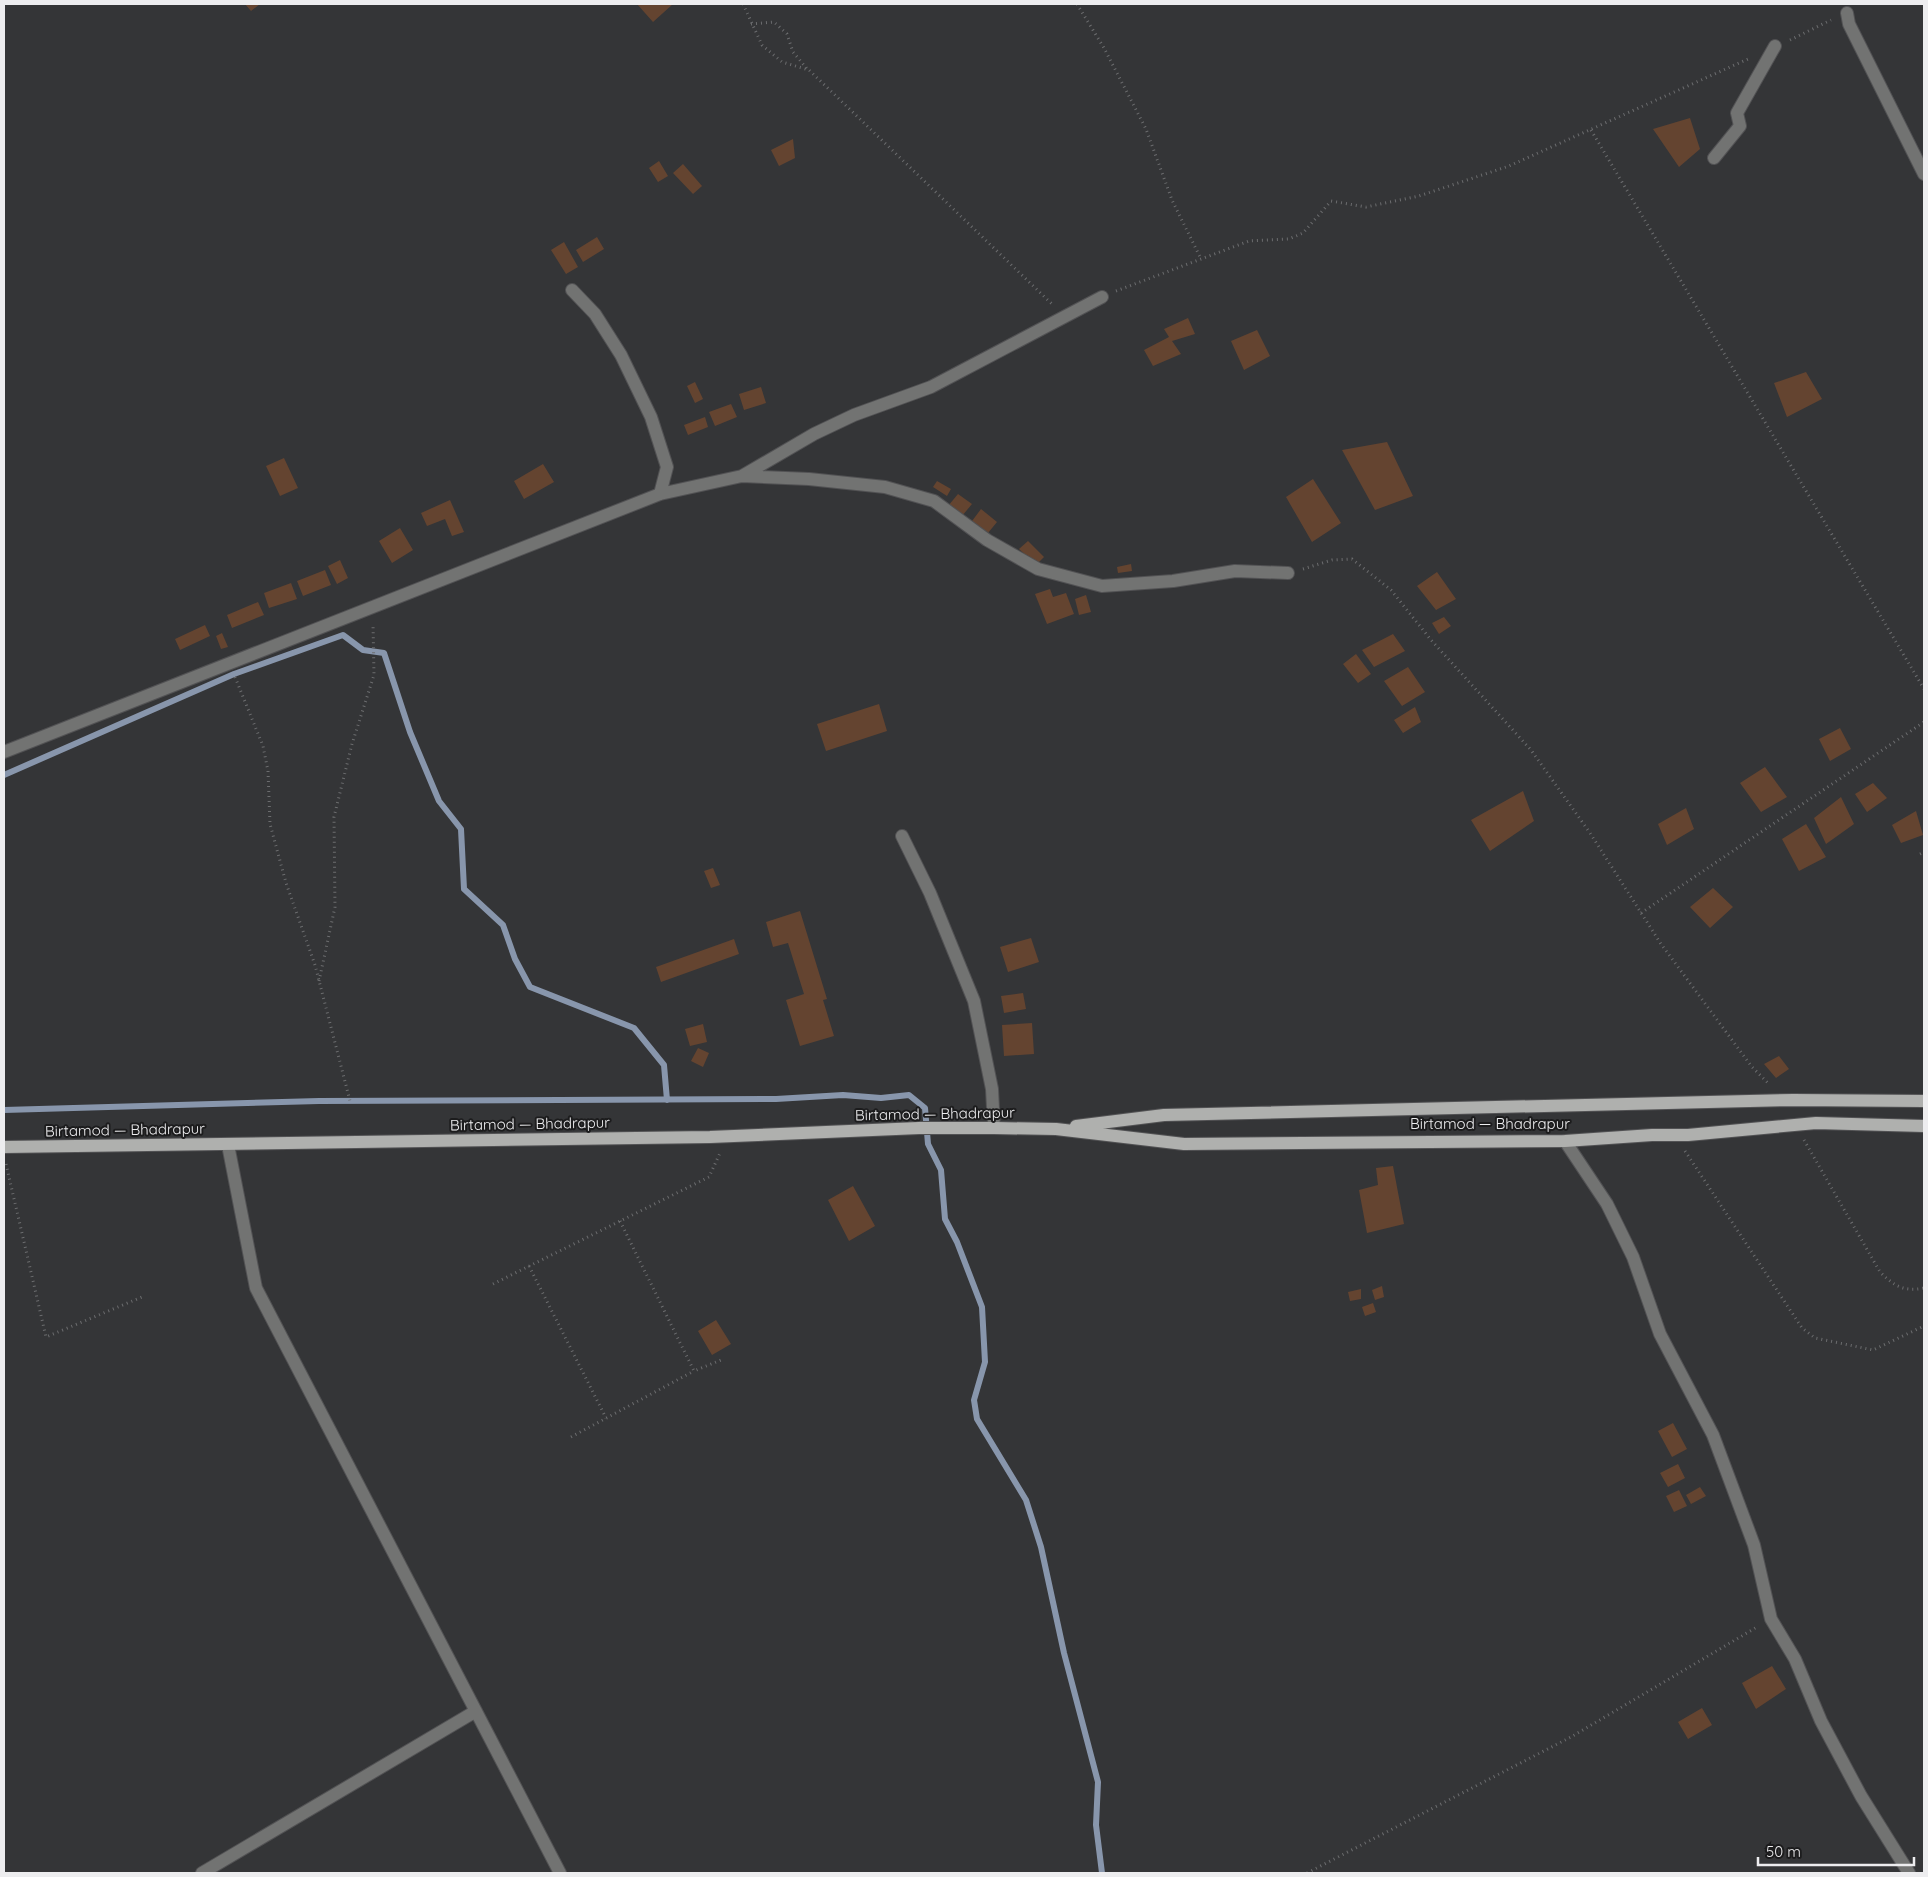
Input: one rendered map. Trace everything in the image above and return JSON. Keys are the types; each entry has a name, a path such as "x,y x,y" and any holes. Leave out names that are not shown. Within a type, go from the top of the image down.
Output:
{"main road":[{"name":"Birtamod — Bhadrapur","path":"1056,1129 1164,1115 1793,1100 1924,1101"},
{"name":"Birtamod — Bhadrapur","path":"4,1147 728,1136 919,1128 1056,1129 1184,1144 1565,1140 1688,1135 1796,1127 1816,1123 1924,1126"}],"street":[{"path":"1847,13 1849,24 1924,174"},
{"path":"1714,158 1740,126 1737,113 1775,46"},
{"path":"572,290 595,314 621,355 651,417 667,467 660,494"},
{"path":"742,476 814,434 854,416 930,387 1102,297"},
{"path":"4,752 660,494 742,476 809,479 885,487 934,501 987,540 1038,569 1102,586 1173,581 1235,571 1288,573"},
{"path":"902,836 930,893 974,1000 992,1089 994,1128"},
{"path":"1565,1140 1607,1204 1633,1257 1660,1334 1712,1435 1754,1545 1771,1619 1795,1659 1821,1721 1860,1796 1909,1873"},
{"path":"228,1144 256,1288 560,1873"},
{"path":"202,1873 476,1711"}],"path":[{"path":"743,4 762,45 782,62 809,70"},
{"path":"1077,4 1104,48 1146,129 1172,200 1201,260"},
{"path":"1102,297 1249,240 1290,239 1303,233 1331,201 1366,207 1419,196 1509,166 1847,13"},
{"path":"751,24 774,22 787,34 793,52 809,70 1065,317"},
{"path":"1591,130 1924,689"},
{"path":"1288,573 1332,560 1352,559 1391,590 1431,640 1530,750 1590,833 1641,913 1711,1012 1752,1066 1770,1085"},
{"path":"319,981 335,906 334,817 352,744 374,675 373,607"},
{"path":"230,663 263,746 268,771 270,824 286,883 319,981 350,1102"},
{"path":"1641,913 1924,722"},
{"path":"1920,854 1924,852"},
{"path":"1796,1127 1880,1272 1894,1286 1911,1291 1924,1288"},
{"path":"1688,1135 1685,1152 1802,1328 1815,1338 1874,1350 1924,1326"},
{"path":"492,1284 709,1177 728,1136"},
{"path":"6,1163 46,1337 142,1297"},
{"path":"620,1221 694,1371"},
{"path":"529,1266 606,1418"},
{"path":"571,1437 694,1371 721,1360"},
{"path":"1307,1873 1571,1737 1771,1619"}],"building":[{"path":"245,4 260,4 251,11"},
{"path":"637,4 673,4 653,22"},
{"path":"1690,118 1700,149 1679,167 1653,129"},
{"path":"793,139 795,158 779,166 771,150"},
{"path":"659,161 668,176 658,182 649,168"},
{"path":"683,164 702,186 693,194 673,173"},
{"path":"597,237 604,249 583,262 576,250"},
{"path":"564,242 578,267 566,274 551,250"},
{"path":"1188,318 1195,334 1172,341 1181,354 1153,366 1144,350 1169,337 1164,329"},
{"path":"1257,330 1270,356 1244,370 1231,341"},
{"path":"1806,372 1822,399 1787,417 1774,383"},
{"path":"695,382 703,399 695,403 687,386"},
{"path":"761,387 766,403 744,410 739,394"},
{"path":"731,404 737,417 715,426 709,412"},
{"path":"705,417 708,427 688,435 684,425"},
{"path":"1387,442 1413,496 1375,510 1342,450"},
{"path":"284,458 298,488 280,496 266,466"},
{"path":"543,464 554,482 524,499 514,481"},
{"path":"1313,479 1341,523 1312,542 1286,497"},
{"path":"937,481 951,489 947,496 933,487"},
{"path":"958,494 972,504 962,516 948,506"},
{"path":"450,500 464,532 452,536 445,519 427,526 421,513"},
{"path":"981,509 997,522 988,533 972,521"},
{"path":"400,528 413,550 392,563 379,541"},
{"path":"1028,541 1044,557 1036,565 1019,549"},
{"path":"340,560 348,578 337,584 328,566"},
{"path":"1131,564 1132,571 1118,573 1117,567"},
{"path":"325,570 331,585 303,596 297,581"},
{"path":"1437,572 1456,599 1436,610 1417,586"},
{"path":"291,583 297,599 269,608 264,593"},
{"path":"1050,589 1053,597 1066,593 1074,614 1047,624 1035,594"},
{"path":"1086,595 1091,612 1079,615 1075,599"},
{"path":"258,602 264,615 232,628 227,615"},
{"path":"1444,617 1451,626 1439,634 1432,623"},
{"path":"205,625 210,636 180,650 175,639"},
{"path":"222,633 228,647 221,649 216,636"},
{"path":"1393,634 1405,651 1374,667 1362,650"},
{"path":"1356,654 1371,674 1358,683 1343,664"},
{"path":"1408,667 1425,692 1402,706 1384,681"},
{"path":"879,704 887,731 826,751 817,724"},
{"path":"1415,707 1421,722 1403,733 1394,720"},
{"path":"1840,728 1851,749 1830,761 1819,739"},
{"path":"1765,767 1787,797 1761,812 1740,783"},
{"path":"1873,783 1887,798 1867,812 1855,794"},
{"path":"1523,791 1534,821 1490,851 1471,820"},
{"path":"1841,797 1854,824 1826,844 1814,818"},
{"path":"1686,808 1694,829 1667,845 1658,824"},
{"path":"1916,811 1923,835 1901,843 1892,825"},
{"path":"1806,824 1826,857 1799,871 1782,839"},
{"path":"713,868 720,885 711,888 704,871"},
{"path":"1713,888 1733,907 1710,928 1690,907"},
{"path":"800,911 827,999 823,1000 834,1036 800,1046 786,1000 804,994 788,943 773,947 766,922"},
{"path":"1031,938 1039,962 1008,972 1000,947"},
{"path":"734,939 739,954 661,982 656,967"},
{"path":"1023,993 1026,1009 1004,1013 1001,996"},
{"path":"1032,1023 1034,1054 1004,1056 1002,1025"},
{"path":"703,1024 707,1042 690,1046 685,1029"},
{"path":"698,1048 709,1053 703,1067 691,1061"},
{"path":"1779,1056 1789,1069 1776,1078 1764,1064"},
{"path":"1393,1166 1404,1224 1367,1233 1359,1190 1378,1185 1376,1168"},
{"path":"853,1186 875,1226 849,1241 828,1200"},
{"path":"1382,1286 1384,1297 1375,1300 1372,1290"},
{"path":"1361,1289 1361,1299 1350,1301 1348,1292"},
{"path":"1373,1303 1376,1312 1365,1316 1362,1307"},
{"path":"716,1320 731,1344 712,1355 698,1331"},
{"path":"1673,1423 1687,1449 1672,1457 1658,1431"},
{"path":"1678,1464 1685,1478 1668,1487 1660,1473"},
{"path":"1700,1487 1706,1496 1691,1504 1686,1495"},
{"path":"1679,1490 1687,1506 1674,1512 1666,1496"},
{"path":"1772,1666 1786,1689 1756,1709 1742,1683"},
{"path":"1702,1708 1712,1725 1688,1739 1678,1722"}],"waterway":[{"path":"4,775 234,674 343,635 363,650 384,653 410,732 439,801 461,829 464,889 503,925 515,959 530,987 634,1028 664,1065 667,1100"},
{"path":"4,1110 319,1101 776,1099 843,1095 881,1098 909,1095 925,1108 928,1144 941,1170 945,1219 957,1242 982,1307 985,1362 974,1400 977,1419 1026,1500 1041,1547 1064,1653 1098,1782 1096,1825 1102,1873"}]}
